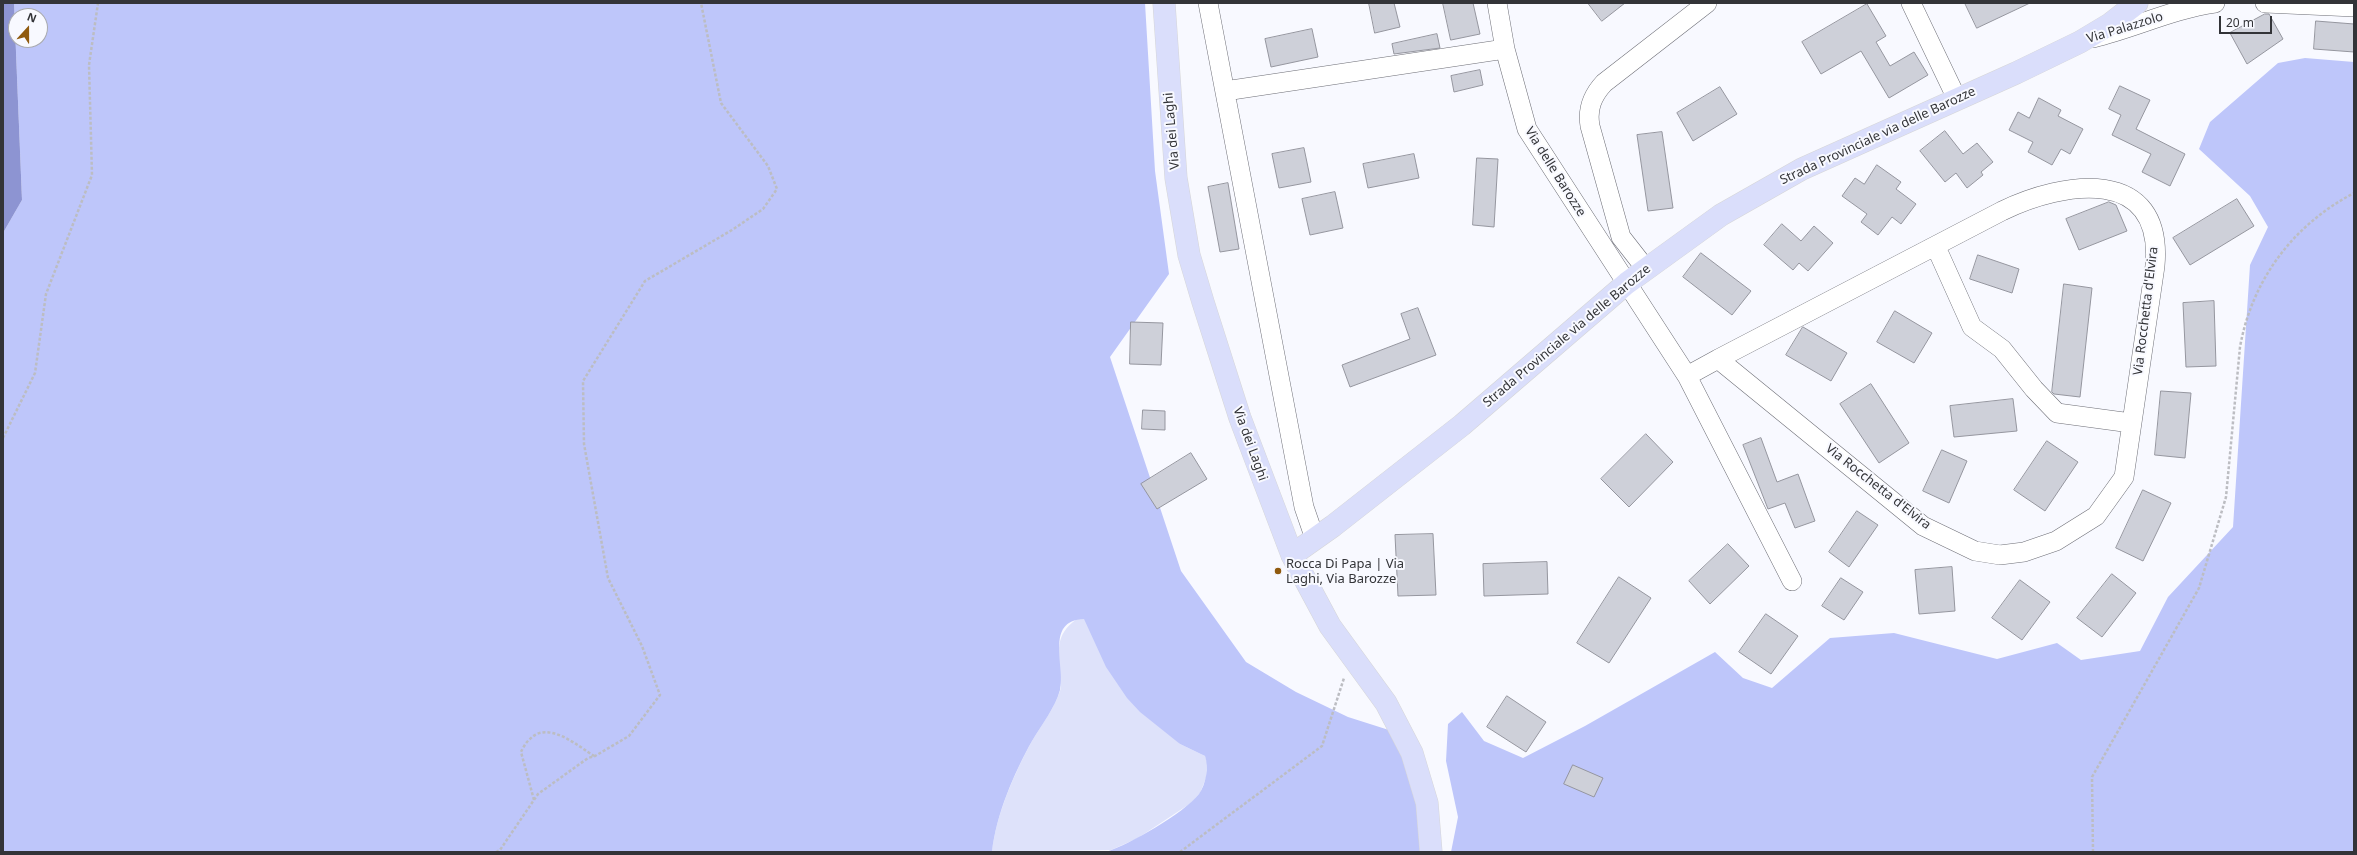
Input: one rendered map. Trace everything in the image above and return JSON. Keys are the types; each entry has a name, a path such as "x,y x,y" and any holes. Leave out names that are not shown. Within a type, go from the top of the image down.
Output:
{"main road":[{"name":"Via dei Laghi","path":"1164,3 1173,154 1190,255 1240,418 1292,555 1320,609 1351,656 1386,703 1412,753 1427,803 1432,852"},
{"name":"Strada Provinciale via delle Barozze","path":"1292,555 1316,539 1462,425 1627,282 1721,215 1802,168 2016,73 2080,42 2110,24 2137,3"}],"street":[{"path":"1208,3 1304,507 1316,539"},
{"name":"Via delle Barozze","path":"1497,3 1506,49 1527,129 1627,282"},
{"path":"1646,269 1621,237 1590,126 1590,107 1595,94 1604,83 1707,3"},
{"path":"1911,3 1957,98"},
{"name":"Via Palazzolo","path":"2080,42 2122,31 2185,10 2215,3"},
{"path":"2265,3 2354,7"},
{"path":"1225,91 1506,49"},
{"name":"Via Rocchetta d'Elvira","path":"1687,376 1718,359 1936,247 2011,206 2041,196 2092,187 2114,190 2131,200 2143,212 2152,227 2156,256 2124,477 2096,516 2056,541 2024,552 2000,555 1975,551 1923,526 1718,359"},
{"path":"1936,247 1972,327 2002,349 2034,389 2057,413 2131,424"},
{"path":"1627,282 1687,376 1792,581"}],"path":[{"path":"3,438 35,373 46,294 92,175 89,65 98,3"},
{"path":"496,852 500,850 538,794 581,763 629,736 660,695 642,646 608,578 584,444 583,381 646,281 763,209 777,189 768,166 721,103 701,3"},
{"path":"2093,852 2092,777 2199,588 2226,497 2240,347 2247,316 2254,298 2268,272 2294,238 2326,210 2354,193"},
{"path":"1180,852 1322,746 1351,656"},
{"path":"534,800 521,752 530,738 547,732 567,738 595,756"}],"shaded area":[{"path":"3,3 14,3 14,8 8,8 8,48 16,48 22,200 3,233"},
{"path":"14,3 1145,3 1155,171 1169,274 1110,357 1181,571 1246,662 1296,692 1348,717 1392,731 1418,795 1422,852 1106,852 1156,828 1191,802 1199,794 1203,785 1207,765 1205,756 1180,744 1140,712 1127,698 1106,667 1084,619 1072,621 1064,627 1060,636 1059,647 1061,681 1058,697 1052,710 1032,741 1012,780 997,824 992,852 3,852 3,233 22,200 16,48 48,48 48,8 14,8"},
{"path":"2305,58 2354,62 2354,852 1451,852 1458,817 1446,761 1448,724 1462,712 1484,741 1523,758 1585,726 1715,652 1743,678 1772,688 1830,638 1894,633 1997,659 2057,643 2081,660 2140,651 2168,597 2233,527 2250,265 2268,227 2250,196 2199,149 2210,122 2278,63"},
{"path":"1077,619 1085,619 1092,632 1180,744 1205,756 1207,762 1206,778 1200,793 1191,803 1138,838 1111,850 992,852 997,824 1012,781 1060,691 1059,651 1061,637 1064,631"}],"building":[{"path":"1369,3 1394,3 1400,27 1375,33"},
{"path":"1443,3 1473,3 1480,34 1451,40"},
{"path":"1588,3 1625,3 1602,21"},
{"path":"1965,3 2030,3 1977,28"},
{"path":"1867,4 1886,36 1876,42 1890,66 1914,52 1928,75 1889,98 1861,51 1821,74 1802,42"},
{"path":"2265,14 2269,14 2283,39 2247,64 2230,33"},
{"path":"2316,21 2354,24 2354,52 2314,49"},
{"path":"1312,29 1318,57 1271,67 1265,39"},
{"path":"1437,34 1440,48 1394,54 1392,44"},
{"path":"1480,70 1483,85 1454,92 1451,76"},
{"path":"2120,86 2150,100 2136,129 2185,154 2170,186 2142,172 2151,154 2112,135 2121,115 2109,109"},
{"path":"1720,87 1737,114 1693,141 1677,113"},
{"path":"2039,98 2061,110 2058,116 2083,129 2070,154 2061,149 2052,165 2028,152 2033,142 2009,130 2018,112 2029,118"},
{"path":"1945,131 1963,154 1977,143 1993,162 1981,172 1983,175 1967,188 1956,173 1945,182 1920,151"},
{"path":"1662,132 1673,208 1648,211 1637,135"},
{"path":"1304,148 1311,182 1279,188 1272,154"},
{"path":"1414,154 1419,178 1368,188 1363,164"},
{"path":"1477,158 1498,159 1494,227 1473,225"},
{"path":"1877,165 1901,182 1896,189 1916,204 1901,224 1892,217 1878,235 1861,222 1867,214 1842,196 1855,178 1864,184"},
{"path":"1228,183 1239,249 1220,252 1208,187"},
{"path":"1335,192 1343,228 1310,235 1302,199"},
{"path":"2237,199 2254,226 2190,265 2173,238"},
{"path":"2109,202 2116,205 2127,231 2079,250 2066,219"},
{"path":"1782,224 1801,241 1814,226 1833,243 1808,271 1799,263 1793,270 1764,245"},
{"path":"1701,253 1751,291 1732,315 1683,277"},
{"path":"1978,255 2019,269 2012,293 1970,279"},
{"path":"2064,284 2092,288 2080,397 2054,394 2052,392"},
{"path":"2214,301 2216,366 2186,367 2183,303"},
{"path":"1418,308 1436,355 1350,387 1342,365 1410,339 1401,314"},
{"path":"1895,311 1932,333 1914,363 1877,342"},
{"path":"1131,322 1163,323 1161,365 1130,364"},
{"path":"1803,327 1847,353 1831,381 1786,355"},
{"path":"1871,384 1909,443 1879,463 1840,404"},
{"path":"2161,391 2191,393 2185,458 2155,455"},
{"path":"2013,399 2017,431 1954,437 1950,406"},
{"path":"1143,410 1165,411 1165,430 1142,429"},
{"path":"1646,434 1673,462 1629,507 1601,479"},
{"path":"1761,438 1777,482 1798,474 1815,521 1795,528 1785,503 1768,509 1743,445"},
{"path":"2047,441 2078,462 2045,511 2014,490"},
{"path":"1942,450 1967,461 1949,503 1923,491"},
{"path":"1191,453 1207,479 1157,509 1141,484"},
{"path":"2143,490 2171,503 2143,561 2116,548"},
{"path":"1857,511 1878,525 1849,567 1829,552"},
{"path":"1433,534 1436,595 1398,596 1395,535"},
{"path":"1728,544 1749,566 1710,604 1689,581"},
{"path":"1547,562 1548,594 1484,596 1483,564"},
{"path":"1952,567 1955,611 1919,614 1915,570"},
{"path":"2112,574 2136,593 2102,637 2077,618"},
{"path":"1619,577 1651,598 1609,663 1577,643"},
{"path":"1841,578 1863,592 1844,620 1822,606"},
{"path":"2020,580 2050,602 2022,640 1992,618"},
{"path":"1766,614 1798,636 1771,674 1739,652"},
{"path":"1507,696 1546,722 1526,752 1487,727"},
{"path":"1573,765 1603,778 1594,797 1564,784"}],"place":[{"name":"Rocca Di Papa | Via Laghi, Via Barozze","path":"1278,571"}]}
